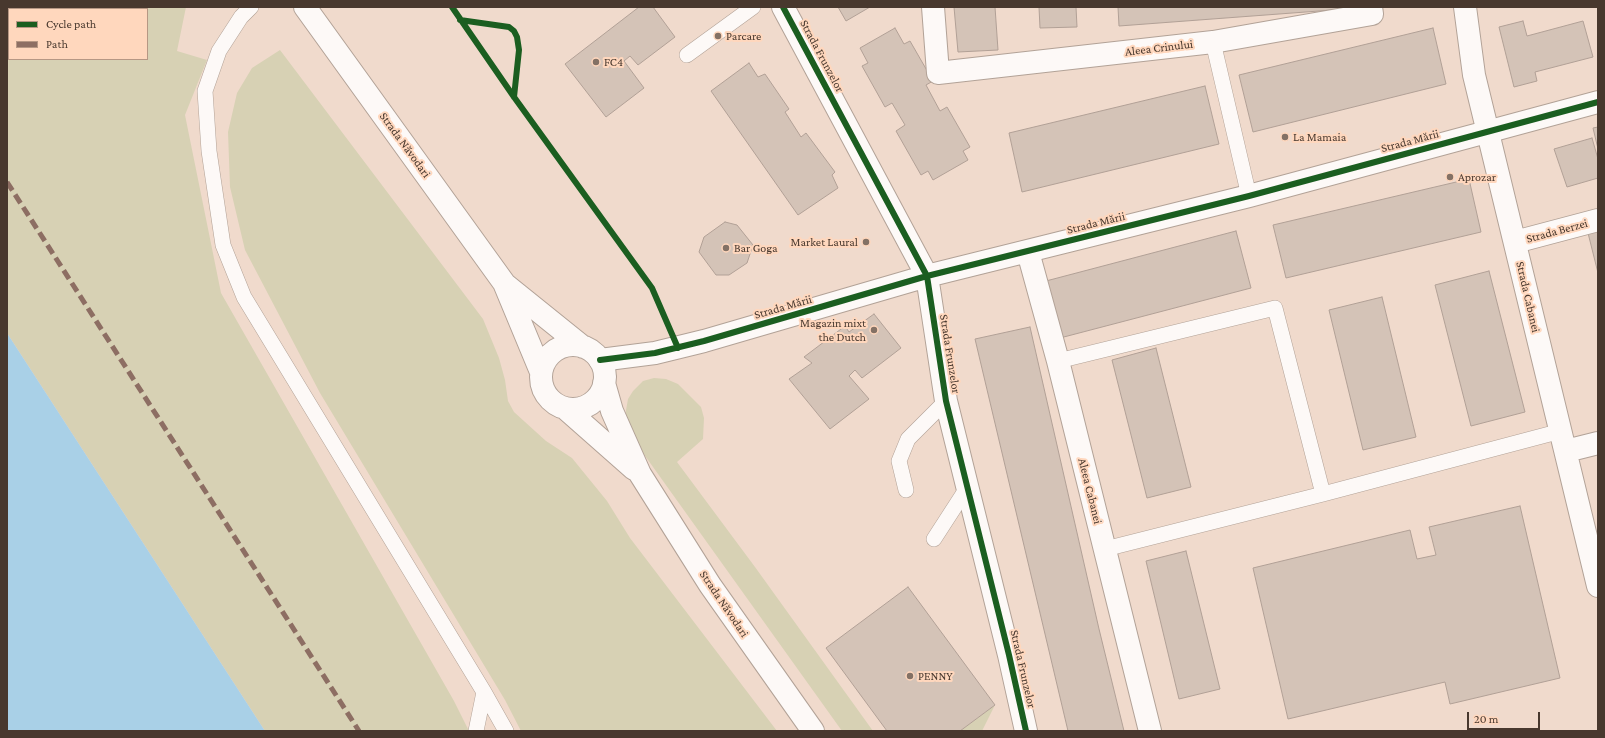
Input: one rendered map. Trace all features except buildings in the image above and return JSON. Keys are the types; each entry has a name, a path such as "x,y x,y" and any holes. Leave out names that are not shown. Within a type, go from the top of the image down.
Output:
{"street":[{"name":"Strada Năvodari","path":"306,7 504,283"},
{"name":"Strada Frunzelor","path":"783,7 926,276 946,401 1009,655 1026,731"},
{"name":"Aleea Crinului","path":"933,7 938,73 1213,42 1372,14 1372,7"},
{"name":"Strada Cabanei","path":"1465,7 1474,75 1598,586"},
{"name":"Strada Mării","path":"591,354 655,353 704,341 926,276 1028,252 1249,196 1598,102"},
{"name":"Strada Berzei","path":"1515,242 1598,220"},
{"name":"Aleea Cabanei","path":"1028,252 1058,361 1150,731"},
{"path":"504,283 591,354 604,371 604,383 612,411 640,474"},
{"path":"504,283 541,372 542,387 550,400 566,409 640,474"},
{"path":"541,372 545,362 551,354 561,347 573,345 591,354"},
{"path":"566,409 576,409 587,406 594,401 601,392 604,383"},
{"path":"1563,441 1598,443"},
{"name":"Strada Năvodari","path":"640,474 710,585 813,731"}],"lane":[{"path":"251,7 241,17 219,50 204,90 209,150 223,245 244,297 484,692 506,731"},
{"path":"686,56 753,7"},
{"path":"1213,42 1249,196"},
{"path":"1058,361 1275,308 1323,494"},
{"path":"906,490 899,461 908,438 946,401"},
{"path":"1105,549 1323,494 1563,441"},
{"path":"934,539 967,488"},
{"path":"476,731 484,692"}],"shaded area":[{"path":"7,7 186,7 177,51 207,60 185,115 221,293 454,701 469,731 265,731 7,333"},
{"path":"280,50 483,319 499,358 505,380 508,401 514,412 546,441 572,458 607,501 630,538 777,731 521,731 505,700 320,393 245,250 230,187 228,132 237,93 252,68"},
{"path":"654,378 666,379 678,384 701,407 704,418 703,439 677,462 755,567 873,731 842,731 638,446 625,416 628,399 633,391 643,381"},
{"path":"995,705 982,731 960,731"}],"water":[{"path":"7,333 265,731 7,731"}],"marked path":[{"path":"7,182 359,731"}],"cycle path":[{"path":"452,7 514,97 652,288 678,348"},
{"path":"783,7 927,276 946,401 1009,655 1026,731"},
{"path":"460,20 509,27 514,31 517,37 519,50 514,97"},
{"path":"600,360 655,353 704,341 927,276 1249,196 1598,102"}],"place":[{"name":"Parcare","path":"718,36"},
{"name":"FC4","path":"596,62"},
{"name":"La Mamaia","path":"1285,137"},
{"name":"Aprozar","path":"1450,177"},
{"name":"Market Laural","path":"866,242"},
{"name":"Bar Goga","path":"726,248"},
{"name":"Magazin mixt the Dutch","path":"874,330"},
{"name":"PENNY","path":"910,676"}]}
